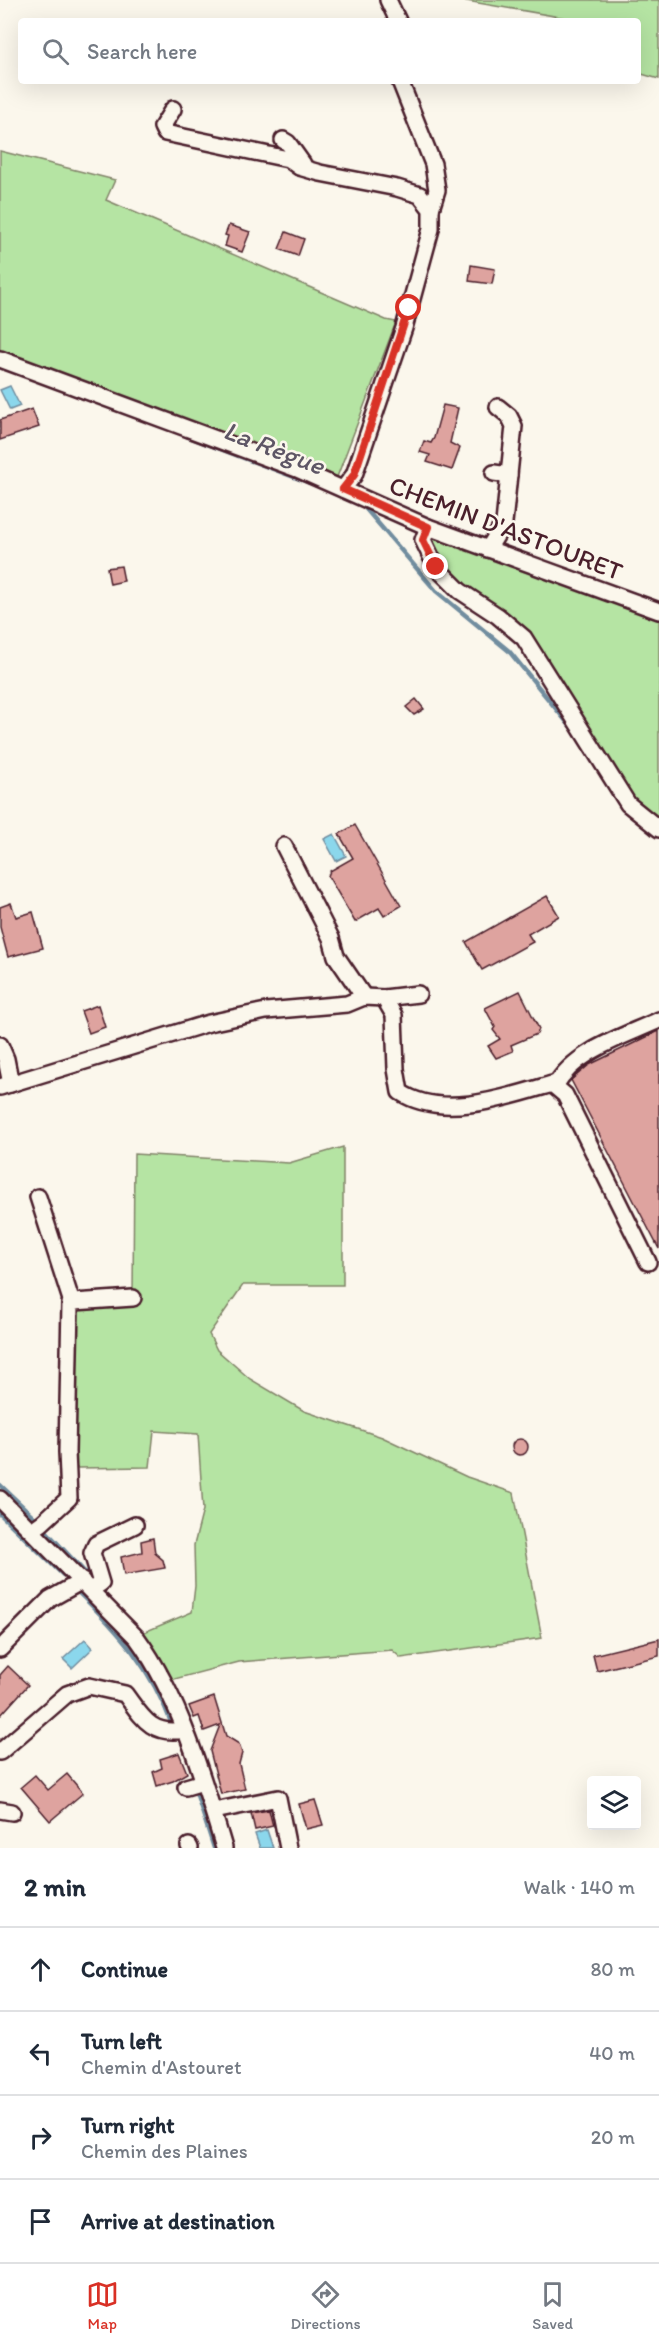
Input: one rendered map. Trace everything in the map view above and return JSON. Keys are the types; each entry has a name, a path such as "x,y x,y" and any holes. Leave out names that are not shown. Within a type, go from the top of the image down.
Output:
{"street":[{"path":"388,0 397,18"},
{"path":"397,18 400,0"},
{"path":"343,489 354,475 411,301 442,187 433,164 424,152 401,84"},
{"path":"173,109 162,127 165,133 288,159 299,167 302,159"},
{"path":"283,140 302,159 332,182 397,188 420,195 435,216"},
{"name":"CHEMIN D'ASTOURET","path":"0,359 286,465 428,527 659,611"},
{"path":"488,549 504,523 501,474 514,426 509,416 498,407"},
{"path":"428,527 423,540 436,567 460,591 498,616 524,638 628,804 659,829"},
{"path":"284,846 331,938 336,956 364,997"},
{"path":"0,1045 6,1059 6,1086 209,1023 266,1011 347,1004 364,997 384,998 418,994"},
{"path":"384,998 394,1015 396,1069 400,1092 412,1099 433,1105 464,1104 497,1100 552,1084 565,1095 648,1262"},
{"path":"555,1086 563,1072 580,1058 659,1020"},
{"path":"32,1530 69,1498 68,1388 70,1304 72,1303 38,1197"},
{"path":"72,1303 133,1298"},
{"path":"0,1499 137,1638 154,1661 171,1695 214,1811 224,1848"},
{"path":"0,1649 50,1599 101,1583 92,1553 96,1544 135,1526"},
{"path":"0,1752 67,1694 89,1686 125,1694 147,1724 174,1732 184,1730"},
{"path":"186,1787 203,1782"},
{"path":"214,1811 278,1798 288,1848"}],"green space":[{"path":"461,0 659,0 659,79 641,74 641,18 566,18"},
{"path":"0,151 115,180 106,200 386,320 396,322 337,477 0,350"},
{"path":"430,535 659,619 659,820 638,804 526,632 466,588 441,564 431,549"},
{"path":"343,1147 343,1285 243,1285 209,1334 217,1350 250,1379 304,1411 382,1437 467,1477 514,1493 542,1638 401,1658 392,1650 239,1662 171,1680 142,1633 192,1612 195,1586 194,1545 203,1510 198,1434 154,1431 150,1467 77,1468 67,1452 70,1304 133,1298 134,1154 289,1163"}],"water":[{"path":"10,386 20,406 10,410 0,390"},
{"path":"334,834 346,856 336,861 324,839"},
{"path":"85,1639 93,1648 72,1668 63,1659"},
{"path":"267,1830 273,1848 260,1848 255,1834"}],"building":[{"path":"229,225 250,232 242,252 225,246 228,236 225,235"},
{"path":"286,232 304,239 298,256 279,249"},
{"path":"471,265 495,269 492,284 469,281"},
{"path":"443,405 458,408 450,443 460,448 452,470 427,462 430,455 420,452 424,441 431,443 434,438"},
{"path":"32,409 39,427 0,440 0,420"},
{"path":"121,566 124,581 110,584 107,568"},
{"path":"416,699 424,709 414,715 406,707"},
{"path":"355,825 401,906 384,916 379,908 355,922 328,876 330,871 353,858 339,834"},
{"path":"547,896 559,916 528,934 533,942 482,970 466,942"},
{"path":"11,903 16,917 33,912 43,948 8,957 0,927 0,907"},
{"path":"520,991 539,1029 537,1034 511,1045 513,1051 496,1058 488,1046 500,1039 493,1030 495,1027 485,1008"},
{"path":"98,1005 105,1027 89,1033 81,1011"},
{"path":"659,1031 659,1249 571,1080 589,1065"},
{"path":"520,1439 526,1441 528,1447 526,1453 520,1455 514,1453 512,1447 514,1441"},
{"path":"153,1538 155,1553 163,1560 165,1568 124,1575 121,1557 142,1552 141,1541"},
{"path":"659,1639 659,1656 597,1671 593,1655"},
{"path":"8,1666 28,1685 0,1716 0,1675"},
{"path":"214,1697 226,1736 239,1744 242,1753 239,1764 245,1789 221,1794 210,1751 220,1725 204,1731 199,1716 194,1718 189,1706"},
{"path":"179,1753 187,1773 157,1786 153,1772 162,1768 160,1759"},
{"path":"67,1774 83,1793 50,1821 21,1787 35,1775 48,1790"},
{"path":"315,1800 323,1825 306,1829 299,1804"},
{"path":"269,1810 273,1826 255,1830 251,1813"}],"waterway":[{"name":"La Règue","path":"186,436 315,485"},
{"name":"La Règue","path":"360,502 436,591 509,651 575,732"},
{"path":"0,1485 36,1519"},
{"path":"0,1514 63,1575"},
{"path":"47,1532 94,1582"},
{"path":"75,1589 106,1620 133,1652 155,1686 173,1727"},
{"path":"196,1792 214,1848"}],"route":[{"path":"409,308 354,475 343,489 428,527 423,540 436,567"}]}
